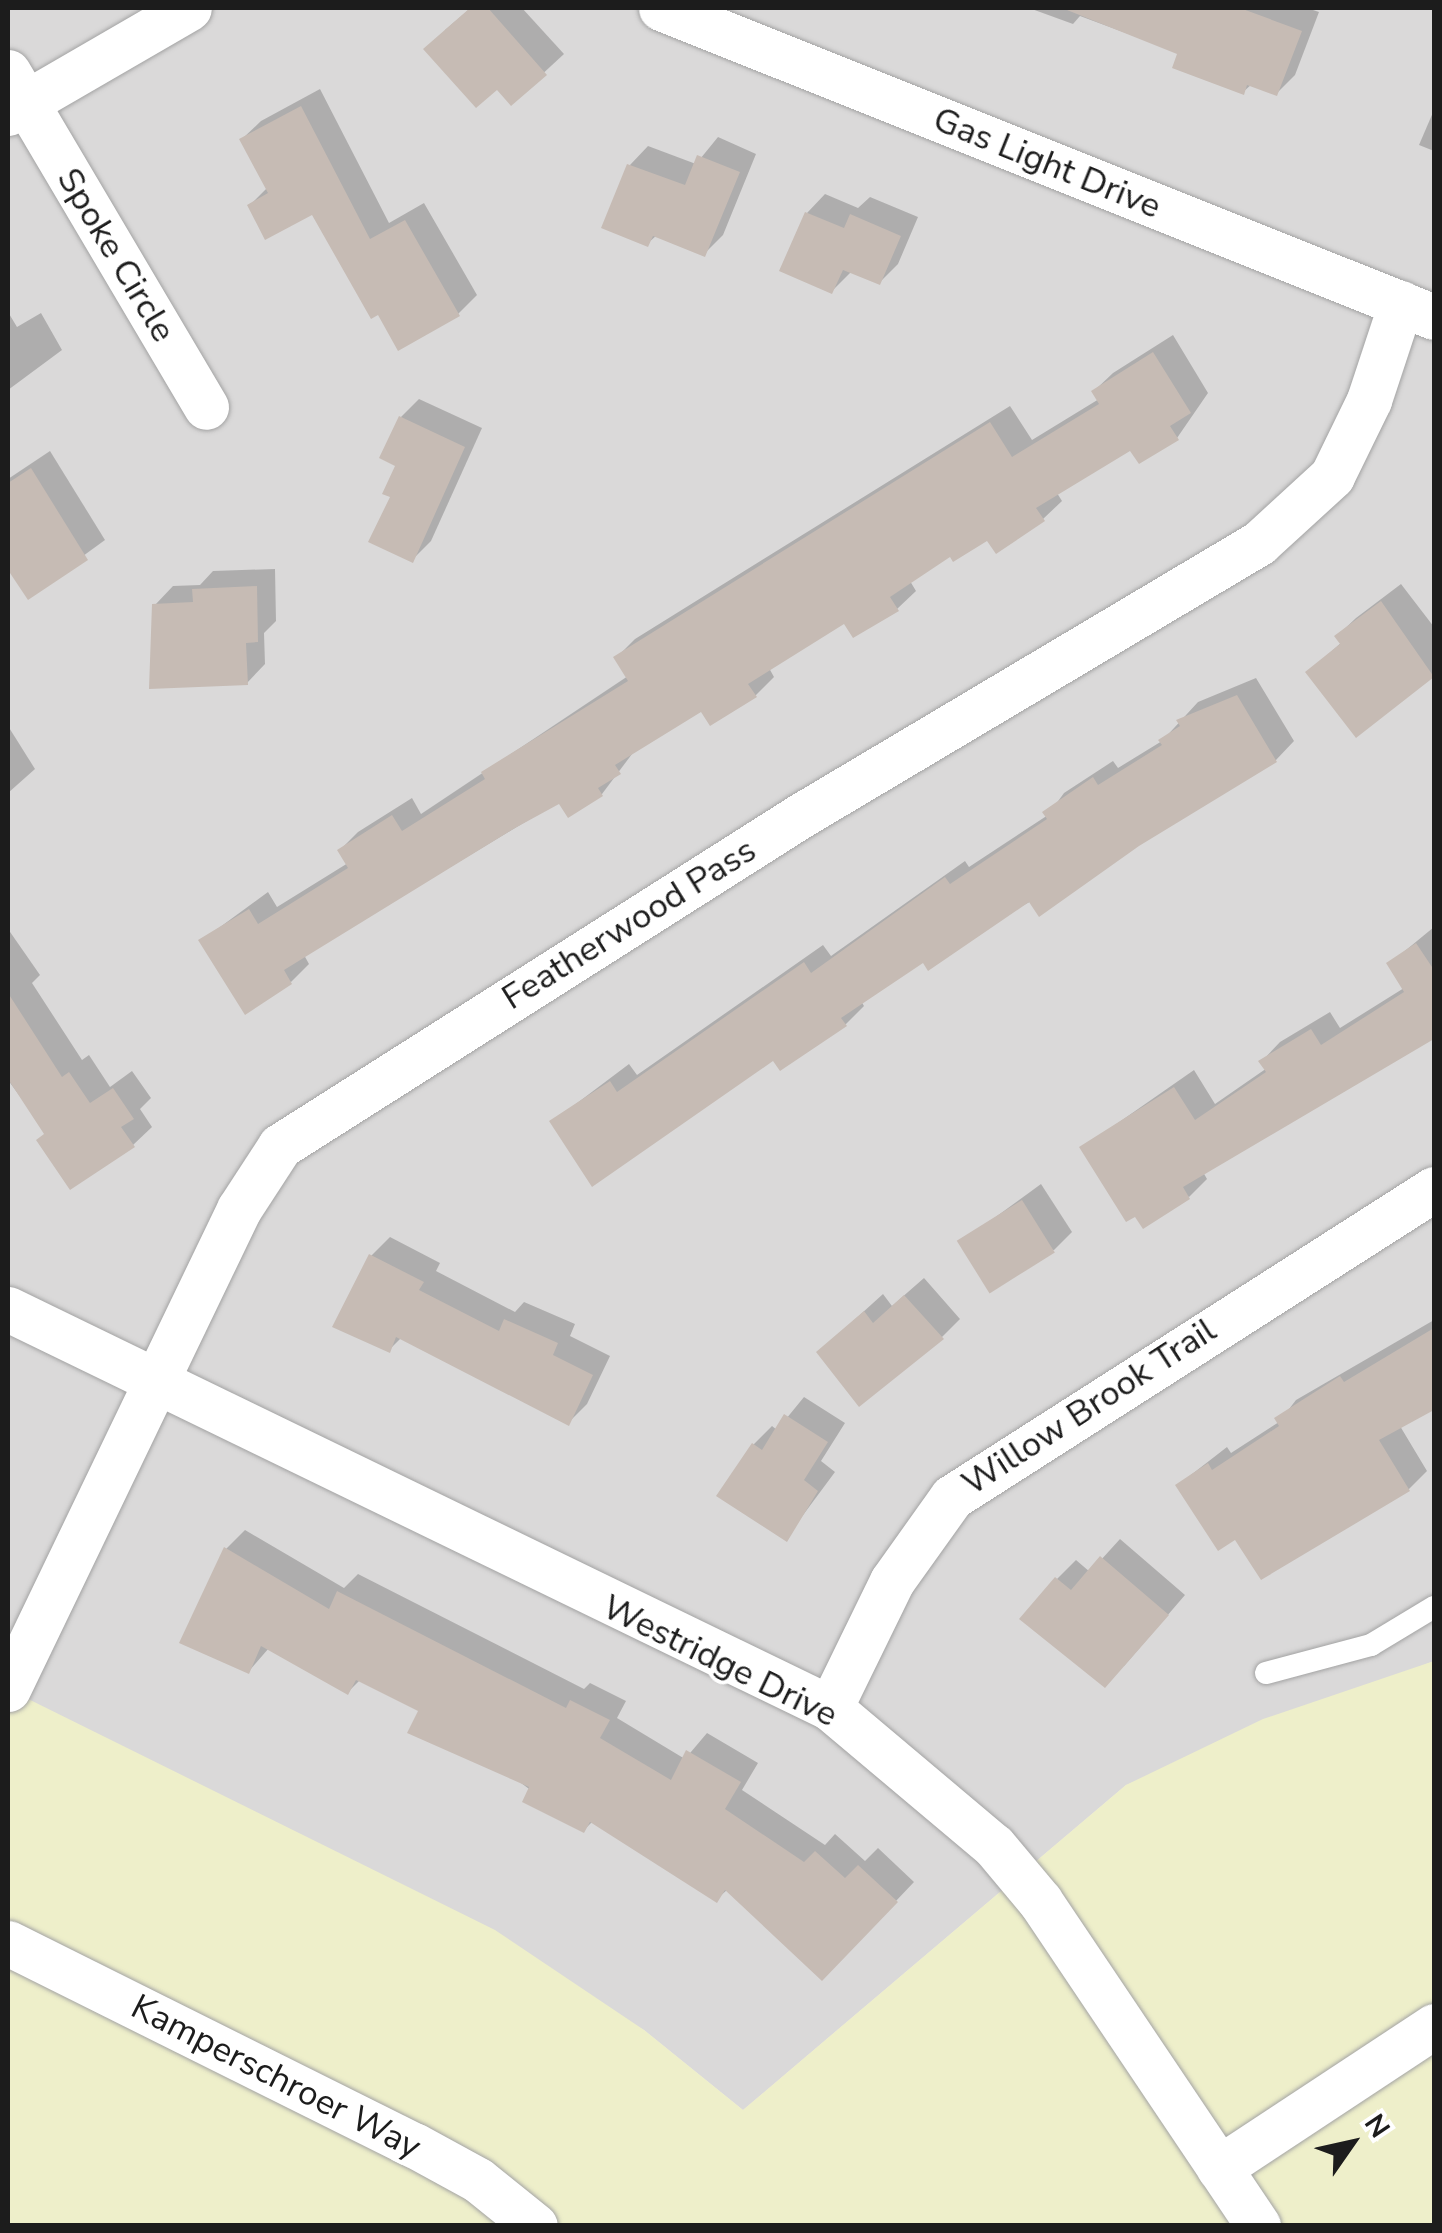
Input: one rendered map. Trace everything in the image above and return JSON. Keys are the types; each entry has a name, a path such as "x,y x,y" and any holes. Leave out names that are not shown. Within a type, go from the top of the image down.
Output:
{"street":[{"path":"14,96 189,8"},
{"name":"Gas Light Drive","path":"660,8 1418,310"},
{"name":"Spoke Circle","path":"14,96 206,407"},
{"name":"Featherwood Pass","path":"8,1689 239,1209 280,1146 800,816 1258,544 1332,476 1418,310"},
{"name":"Willow Brook Trail","path":"830,1708 892,1580 952,1497 1434,1189"},
{"name":"Westridge Drive","path":"8,1309 830,1708 994,1846 1258,2226"},
{"name":"Kamperschroer Way","path":"8,1942 430,2154 478,2180 535,2226"},
{"path":"1220,2168 1434,2026"}],"lane":[{"path":"1266,1673 1372,1644 1434,1607"}],"shaded area":[{"path":"8,8 1434,8 1434,1661 1126,1785 743,2110 644,2030 8,1689"}],"green space":[{"path":"1434,1661 1434,2225 8,2225 8,1689 495,1930 644,2030 743,2110 1126,1785 1263,1719"}],"building":[{"path":"470,8 488,8 547,75 511,106 497,90 476,108 423,49"},
{"path":"1062,8 1240,8 1302,31 1277,96 1247,85 1244,95 1172,68 1177,54"},
{"path":"301,106 370,239 405,220 460,316 398,351 378,315 371,319 312,215 265,240 247,205 268,193 239,139"},
{"path":"697,155 740,172 705,257 653,236 648,247 601,228 627,164 685,185"},
{"path":"805,212 844,228 850,214 901,236 880,285 843,270 832,294 779,271"},
{"path":"1153,352 1191,413 1170,426 1179,440 1139,464 1130,451 1036,508 1045,521 996,554 987,541 953,562 950,557 890,597 899,611 853,638 844,624 748,684 757,697 710,726 701,712 615,765 621,774 598,788 603,796 568,818 559,804 515,828 284,970 292,984 245,1015 198,940 249,909 258,924 348,868 337,850 392,815 402,831 485,779 481,772 628,681 613,657 990,422 1012,457 1099,404 1091,391"},
{"path":"399,416 465,447 413,563 368,542 390,497 382,494 395,466 379,458"},
{"path":"31,468 88,560 28,600 8,570 8,483"},
{"path":"257,586 258,642 246,643 248,685 149,689 152,604 193,602 192,589"},
{"path":"1381,601 1434,677 1356,738 1305,672 1340,644 1334,636"},
{"path":"1237,695 1277,762 1139,846 1039,917 1029,902 928,971 923,963 841,1018 847,1026 780,1071 773,1061 592,1187 549,1121 610,1081 617,1092 804,962 811,973 945,877 950,884 1047,819 1042,812 1093,777 1098,785 1162,745 1158,740 1180,726 1176,720"},
{"path":"1416,943 1434,970 1434,1039 1183,1187 1190,1199 1143,1229 1135,1217 1126,1222 1079,1147 1174,1087 1195,1120 1266,1072 1258,1061 1311,1029 1321,1045 1404,992 1386,963"},
{"path":"8,993 62,1077 69,1072 90,1103 113,1088 134,1119 121,1127 135,1147 70,1190 36,1140 44,1134 8,1079"},
{"path":"1022,1200 1055,1253 990,1293 957,1241"},
{"path":"369,1254 424,1282 419,1290 499,1331 504,1319 558,1343 553,1355 593,1375 569,1426 396,1337 390,1353 332,1327"},
{"path":"904,1295 944,1339 859,1407 816,1352 864,1311 873,1323"},
{"path":"1434,1328 1434,1410 1379,1440 1410,1491 1261,1580 1235,1540 1218,1551 1175,1485 1208,1463 1212,1470 1279,1426 1274,1418 1340,1376 1344,1382"},
{"path":"784,1414 828,1442 804,1480 818,1491 787,1542 716,1496 752,1443 762,1450"},
{"path":"224,1547 329,1609 337,1591 566,1708 570,1700 610,1720 600,1738 671,1780 686,1750 741,1782 725,1809 804,1862 815,1851 845,1878 858,1865 898,1902 822,1981 725,1890 717,1903 590,1822 584,1833 522,1802 529,1787 407,1733 418,1711 356,1680 348,1695 261,1646 249,1674 179,1643"},
{"path":"1100,1556 1169,1615 1105,1688 1019,1619 1055,1577 1071,1590"}]}
